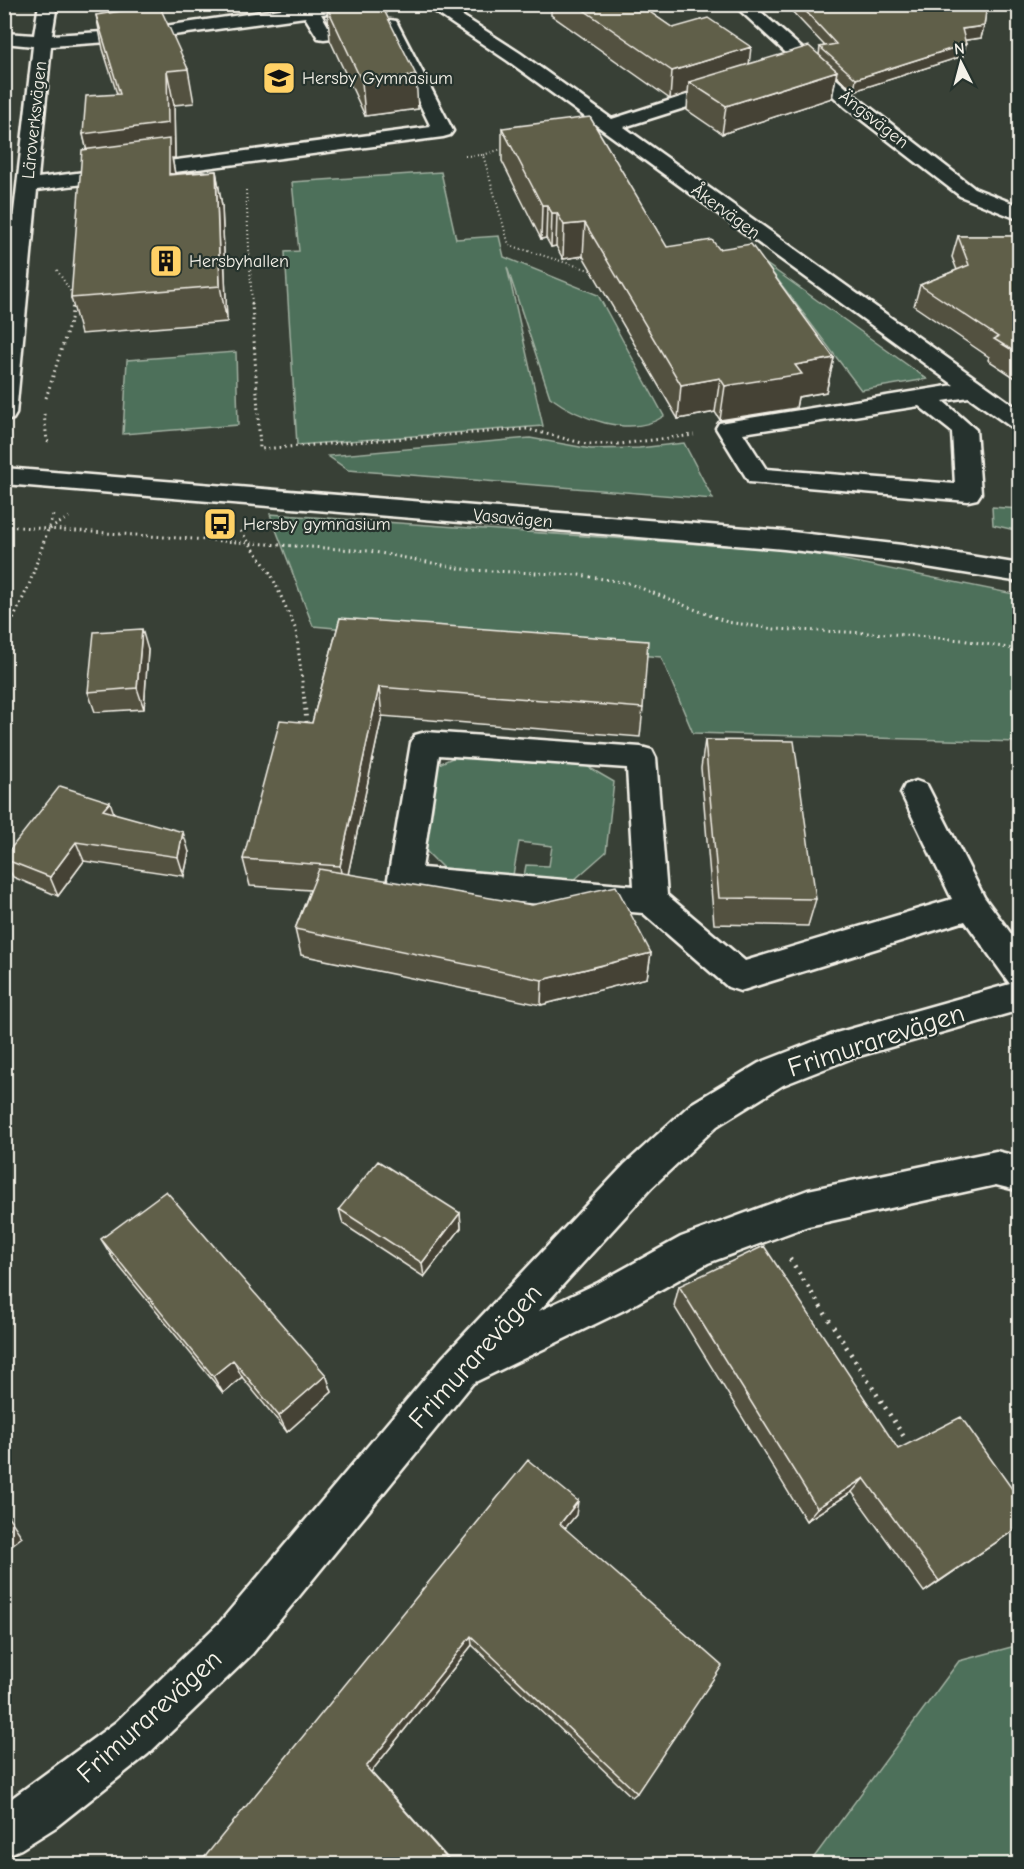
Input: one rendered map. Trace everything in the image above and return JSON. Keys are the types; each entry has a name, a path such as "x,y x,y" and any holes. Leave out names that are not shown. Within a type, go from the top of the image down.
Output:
{"street":[{"name":"Läroverksvägen","path":"4,414 42,40 48,4"},
{"path":"4,38 42,40 137,35 357,4"},
{"name":"Åkervägen","path":"430,4 514,57 971,389 1020,422"},
{"name":"Ängsvägen","path":"741,4 852,103 967,192 1020,214"},
{"path":"28,185 443,131 390,25 324,34 309,11"},
{"path":"784,71 807,64"},
{"path":"608,126 751,81"},
{"path":"924,398 964,430 968,492 758,476 728,428 971,389"},
{"name":"Vasavägen","path":"4,476 747,537 902,555 1020,573"},
{"path":"651,901 641,758 426,743 404,879 651,901 740,977 972,906"},
{"path":"916,794 972,906 1020,973"},
{"name":"Frimurarevägen","path":"4,1832 39,1810 132,1738 236,1638 456,1372 638,1176 704,1115 771,1074 848,1044 1020,995"},
{"path":"456,1372 612,1296 695,1250 808,1208 996,1167 1020,1174"}],"path":[{"path":"459,157 483,155 514,146"},
{"path":"483,155 509,245 605,275"},
{"path":"244,157 260,449 527,429 586,444 620,444 665,440 728,428"},
{"path":"54,445 47,441 44,407 71,319 74,297 55,266"},
{"path":"4,526 369,551 469,570 579,575 628,583 727,622 774,629 892,634 962,640 1020,650"},
{"path":"4,639 49,529"},
{"path":"249,541 271,574 296,630 308,735"},
{"path":"767,1223 906,1440"}],"green space":[{"path":"441,172 456,239 499,236 504,257 598,295 664,416 651,423 621,426 575,412 550,397 507,267 543,426 297,445 285,252 299,251 292,182"},
{"path":"765,263 927,379 861,390"},
{"path":"236,352 238,425 123,434 127,360"},
{"path":"530,438 591,449 639,448 684,443 713,499 348,470 328,456"},
{"path":"992,507 1019,509 1019,531 993,525"},
{"path":"270,514 800,551 1019,595 1019,742 693,733 661,657 313,626"},
{"path":"468,751 578,761 614,782 606,852 573,881 524,876 526,865 549,866 552,846 519,842 513,875 443,868 415,840 432,767"},
{"path":"1019,1645 1019,1864 809,1864 959,1661"}],"building":[{"path":"119,4 153,4 153,6 121,11"},
{"path":"348,4 381,4 416,75 362,82 327,7"},
{"path":"575,4 638,4 673,28 708,18 751,47 672,71"},
{"path":"799,4 987,4 984,26 962,29 966,44 856,79 820,47 836,44"},
{"path":"159,5 188,69 167,71 168,123 83,134 86,96 120,94 96,15"},
{"path":"809,46 837,71 726,106 689,82"},
{"path":"590,117 667,247 712,240 719,249 751,244 834,358 795,365 802,374 725,386 720,378 681,385 585,223 564,225 557,213 552,213 547,205 542,205 502,128"},
{"path":"169,139 169,175 216,171 220,286 71,298 82,150"},
{"path":"958,236 1020,236 1020,355 994,339 998,337 920,285 969,265"},
{"path":"340,618 648,641 643,708 379,687 340,866 243,859 280,720 312,723"},
{"path":"142,629 137,688 88,692 94,632"},
{"path":"705,740 794,741 816,899 719,898"},
{"path":"60,786 110,802 103,810 183,832 178,857 76,842 50,877 4,859"},
{"path":"319,869 532,905 616,886 651,953 542,980 295,929"},
{"path":"378,1161 460,1213 422,1263 339,1209"},
{"path":"166,1191 326,1375 279,1416 233,1360 213,1376 101,1239"},
{"path":"764,1246 898,1449 961,1417 1020,1500 1020,1526 939,1581 864,1478 817,1508 679,1286"},
{"path":"528,1460 578,1501 560,1524 722,1666 637,1793 471,1636 366,1767 452,1864 199,1864"},
{"path":"4,1520 10,1528 4,1532"}],"place":[{"name":"Hersby Gymnasium","path":"279,78"},
{"name":"Hersbyhallen","path":"166,261"},
{"name":"Hersby gymnasium","path":"220,524"}]}
